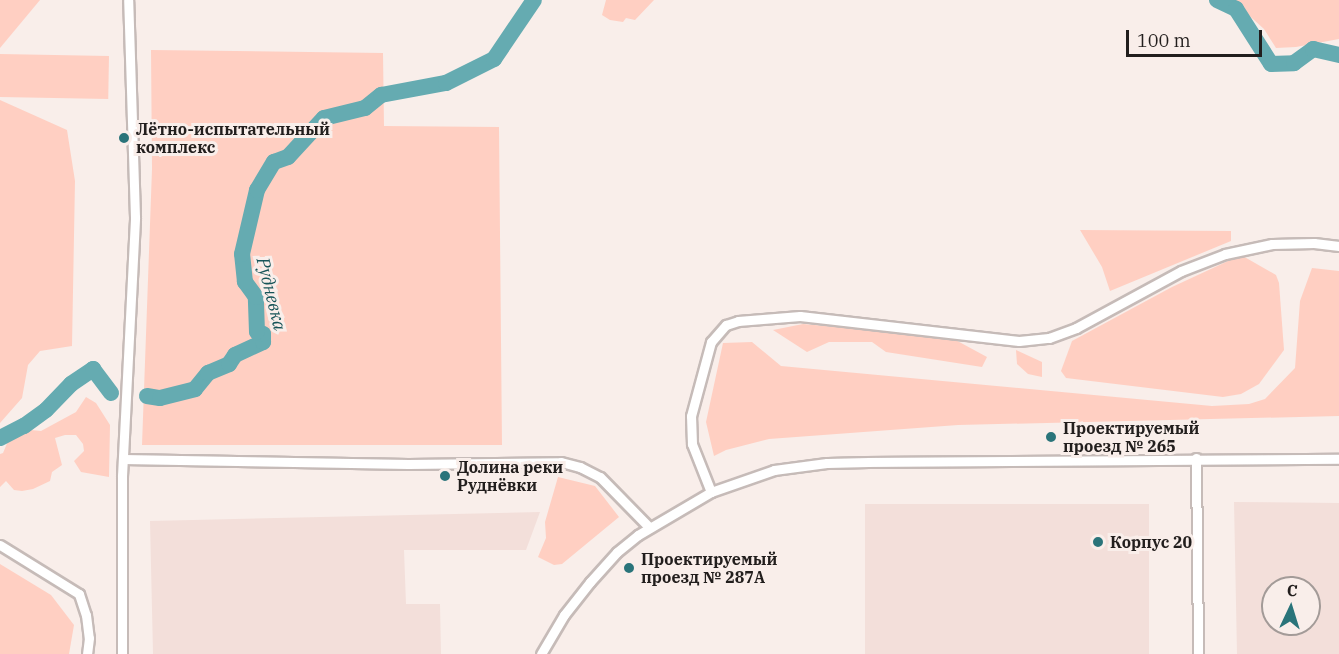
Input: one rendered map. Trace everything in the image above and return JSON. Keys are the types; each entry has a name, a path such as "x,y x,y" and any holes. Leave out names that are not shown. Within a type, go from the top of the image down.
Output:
{"street":[{"path":"122,654 123,459 135,217 128,0"},
{"path":"711,492 692,444 691,416 711,342 726,325 738,321 800,316 1019,341 1049,338 1090,320 1181,271 1225,254 1272,244 1314,243 1339,246"},
{"path":"1196,458 1198,654"},
{"path":"541,654 564,615 617,552 649,527 711,492 774,470 827,463 1196,458 1339,459"},
{"path":"123,459 405,464 561,462 600,477 649,527"},
{"path":"0,545 80,594 88,627 87,654"}],"shaded area":[{"path":"0,0 40,0 0,48"},
{"path":"606,0 654,0 635,20 626,18 623,22 610,20 602,15"},
{"path":"1232,0 1339,0 1339,39 1296,47 1276,48 1264,29"},
{"path":"151,50 383,53 384,126 499,127 502,445 142,445 152,169"},
{"path":"0,54 109,56 108,99 0,97"},
{"path":"0,100 67,130 75,181 72,346 40,351 28,365 22,398 0,423"},
{"path":"1080,230 1231,231 1231,241 1110,291 1102,267"},
{"path":"1241,255 1276,275 1279,283 1284,350 1259,384 1241,394 1223,397 1066,378 1061,371 1072,341 1172,287"},
{"path":"1312,268 1339,271 1339,416 958,425 769,439 726,450 714,456 706,422 723,343 752,342 781,366 1212,406 1249,404 1265,399 1295,368 1300,301"},
{"path":"803,324 950,337 987,357 982,367 886,352 872,342 829,342 807,352 773,330"},
{"path":"1016,350 1042,362 1042,377 1028,374 1017,364"},
{"path":"86,397 96,403 110,425 109,477 81,472 74,461 84,451 83,444 76,435 65,435 55,438 62,465 52,472 50,481 33,489 22,491 14,490 6,481 0,487 0,454 3,453 8,441 31,430 41,431 76,412"},
{"path":"558,477 595,486 619,517 562,564 554,565 538,557 546,538 545,522"},
{"path":"1234,502 1339,503 1339,654 1237,654"},
{"path":"865,504 1149,504 1149,654 865,654"},
{"path":"540,512 526,550 404,550 406,604 440,604 441,654 153,654 150,521"},
{"path":"0,564 51,595 74,625 69,654 0,654"}],"waterway":[{"name":"Рудневка","path":"147,396 160,398 195,389 208,373 229,364 235,355 263,342 263,334 257,332 256,297 245,282 242,254 257,190 274,162 288,157 324,118 365,108 381,95 446,83 494,59 534,0"},
{"name":"Рудневка","path":"1217,0 1236,9 1271,64 1294,63 1313,49 1339,55"},
{"name":"Рудневка","path":"0,438 24,426 46,410 71,384 93,369 111,393"}],"place":[{"name":"Лётно-испытательный комплекс","path":"124,138"},
{"name":"Проектируемый проезд № 265","path":"1051,437"},
{"name":"Долина реки Руднёвки","path":"445,476"},
{"name":"Корпус 20","path":"1098,542"},
{"name":"Проектируемый проезд № 287А","path":"629,568"}]}
